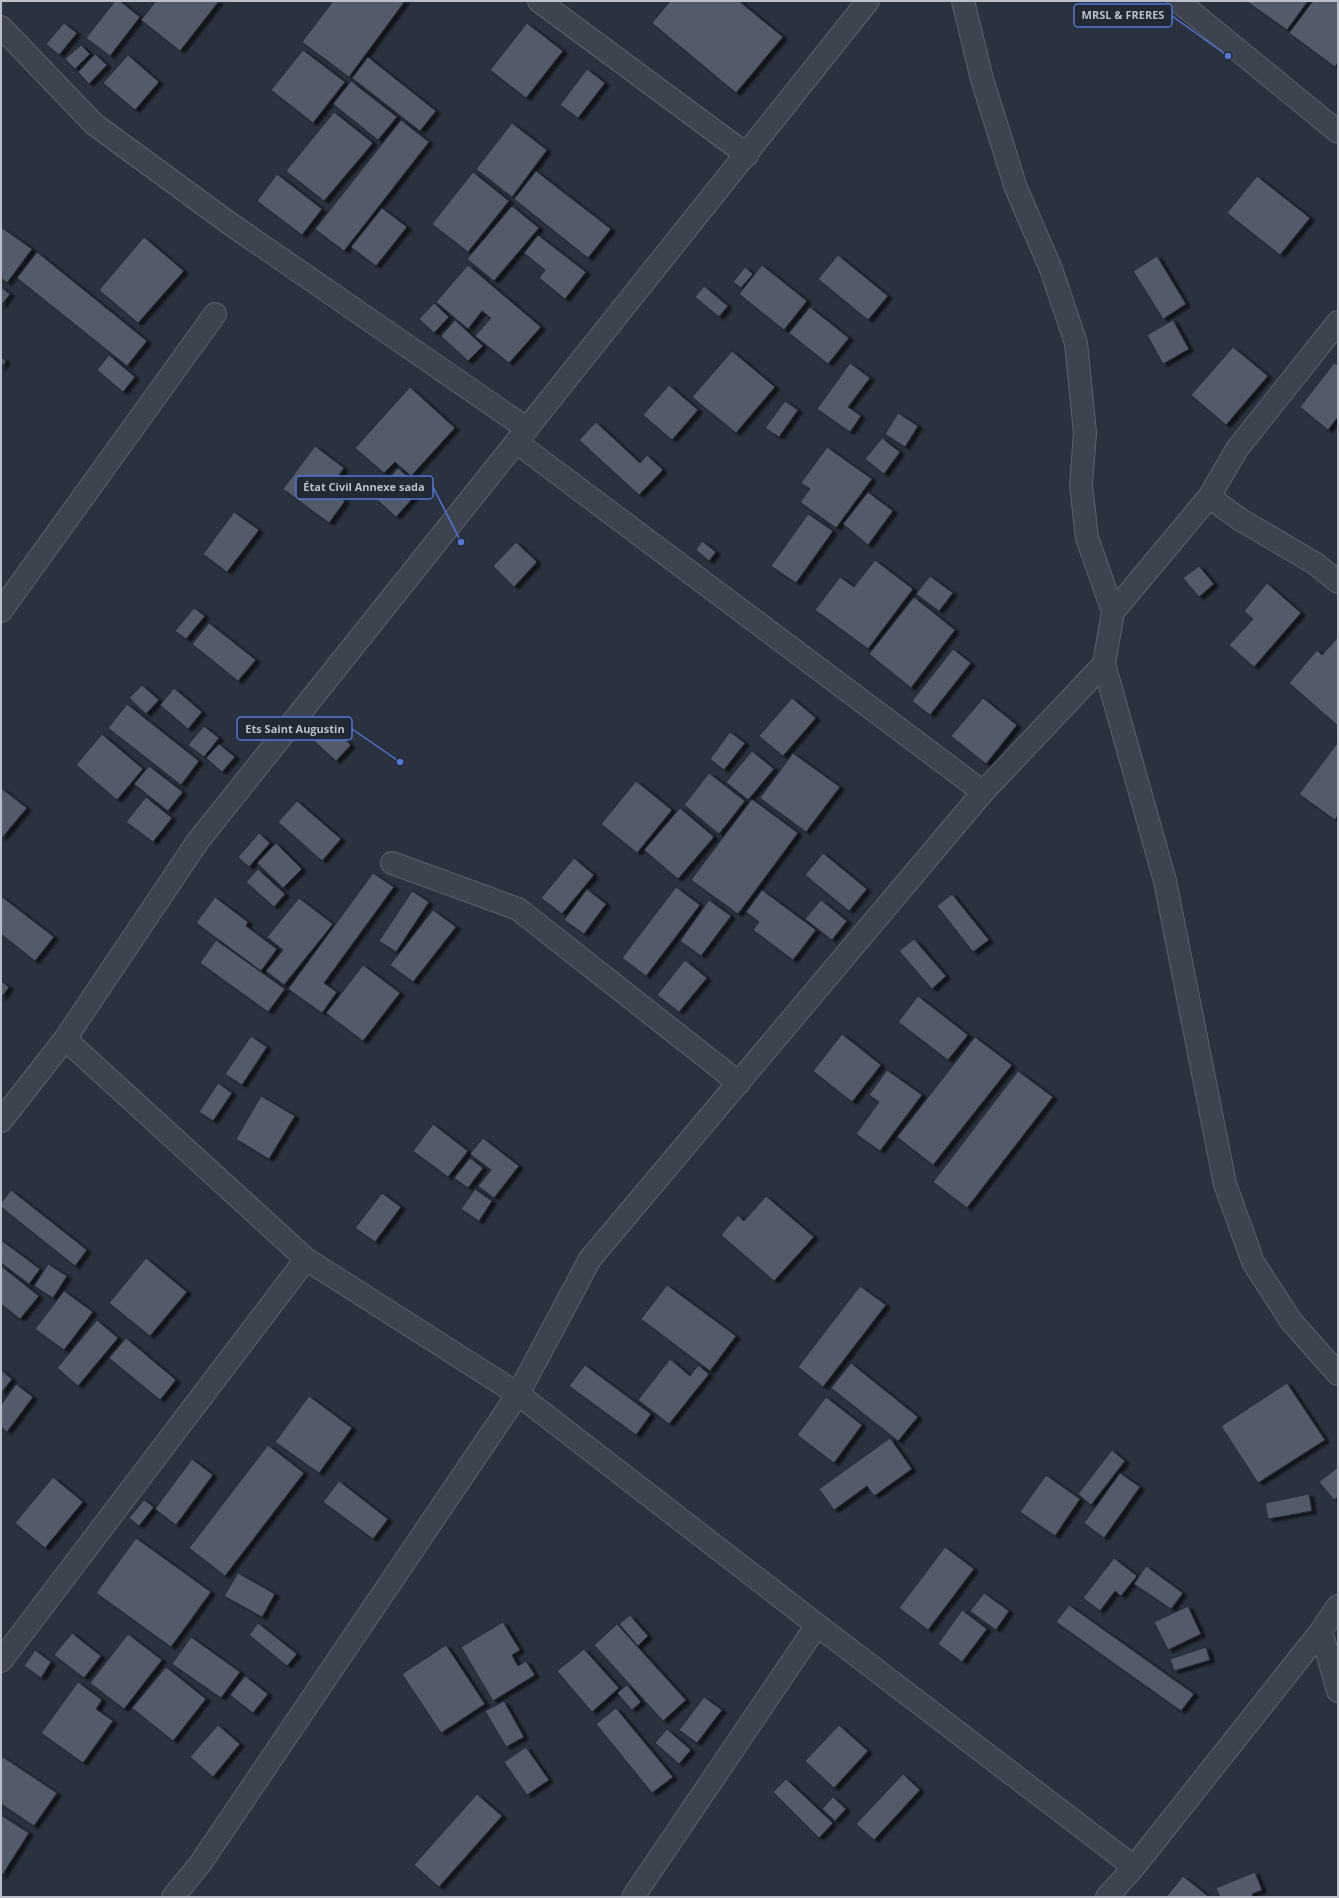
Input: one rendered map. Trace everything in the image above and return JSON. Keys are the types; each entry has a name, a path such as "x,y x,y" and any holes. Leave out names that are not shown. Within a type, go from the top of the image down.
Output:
{"street":[{"path":"539,1 747,155"},
{"path":"1,1121 65,1039 198,841 521,435 747,155 868,1"},
{"path":"963,1 982,79 1016,188 1051,269 1076,343 1085,433 1081,485 1087,538 1113,612 1104,664 1165,881 1225,1184 1253,1262 1291,1321 1338,1374"},
{"path":"1178,1 1338,132"},
{"path":"1,27 94,124 521,435 983,792"},
{"path":"1,611 215,314"},
{"path":"1113,612 1209,497 1237,449 1338,322"},
{"path":"1209,497 1241,520 1316,564 1338,582"},
{"path":"173,1897 200,1864 518,1394 590,1259 983,792 1104,664"},
{"path":"392,863 518,909 739,1083"},
{"path":"65,1039 306,1259 518,1394 817,1625 1134,1866"},
{"path":"1,1661 306,1259"},
{"path":"1107,1897 1134,1866 1321,1630 1338,1606"},
{"path":"633,1897 817,1625"},
{"path":"1321,1630 1338,1691"}],"building":[{"path":"115,1 120,1 140,17 110,56 86,38"},
{"path":"156,1 219,1 180,51 141,20"},
{"path":"333,1 405,1 349,77 302,42"},
{"path":"670,1 739,1 783,37 736,93 652,23"},
{"path":"1246,1 1308,1 1287,30"},
{"path":"1313,1 1338,1 1338,62 1335,67 1289,33"},
{"path":"64,23 77,33 59,55 46,44"},
{"path":"527,23 563,51 526,98 490,70"},
{"path":"81,45 90,54 75,69 65,59"},
{"path":"303,50 345,82 313,123 271,90"},
{"path":"95,54 107,65 89,84 78,72"},
{"path":"128,55 159,82 135,110 103,83"},
{"path":"368,57 436,111 420,131 352,78"},
{"path":"587,69 605,83 578,118 560,105"},
{"path":"351,81 397,117 378,140 333,104"},
{"path":"334,112 373,143 324,201 286,171"},
{"path":"401,120 429,142 344,251 315,229"},
{"path":"512,123 547,150 512,197 476,169"},
{"path":"536,171 611,229 588,258 514,199"},
{"path":"473,172 509,201 468,252 432,224"},
{"path":"277,174 322,209 302,235 257,201"},
{"path":"1257,176 1310,218 1280,255 1227,213"},
{"path":"512,206 539,228 494,281 467,259"},
{"path":"382,208 407,227 376,266 351,247"},
{"path":"1,227 32,249 7,283 1,278"},
{"path":"538,235 586,272 565,299 539,278 545,270 524,253"},
{"path":"144,237 184,271 138,323 99,290"},
{"path":"37,252 147,341 127,366 17,278"},
{"path":"838,255 888,296 868,320 818,279"},
{"path":"1157,256 1186,304 1163,319 1133,271"},
{"path":"468,265 541,327 509,363 475,336 491,318 482,311 468,329 436,302"},
{"path":"762,265 807,301 784,330 739,294"},
{"path":"745,267 753,274 741,288 733,282"},
{"path":"704,286 728,306 719,317 695,297"},
{"path":"1,287 10,294 1,306"},
{"path":"434,303 449,317 434,333 419,319"},
{"path":"810,307 849,338 828,364 789,333"},
{"path":"455,320 483,346 468,361 441,336"},
{"path":"1173,320 1189,349 1163,364 1147,335"},
{"path":"1233,347 1268,376 1226,425 1191,395"},
{"path":"732,351 775,387 736,433 692,397"},
{"path":"109,355 135,377 123,392 97,370"},
{"path":"1,357 6,361 1,368"},
{"path":"850,363 870,378 848,407 861,416 850,432 817,409"},
{"path":"1334,363 1338,365 1338,417 1328,430 1300,407"},
{"path":"669,385 698,410 672,440 643,415"},
{"path":"410,387 455,428 411,476 395,462 384,473 355,448"},
{"path":"785,401 798,410 779,437 765,428"},
{"path":"898,413 918,426 905,447 885,434"},
{"path":"596,422 640,463 647,455 663,470 639,495 579,440"},
{"path":"882,438 900,452 884,474 865,459"},
{"path":"315,446 344,468 329,489 345,501 329,523 283,489"},
{"path":"827,447 872,479 836,528 800,502 810,489 801,483"},
{"path":"398,468 421,489 396,517 373,496"},
{"path":"868,492 893,511 868,545 843,524"},
{"path":"234,512 259,530 227,572 203,554"},
{"path":"808,514 833,531 796,583 771,566"},
{"path":"702,541 716,552 709,561 696,550"},
{"path":"516,542 537,562 514,587 493,566"},
{"path":"875,560 913,589 868,649 815,610 840,577 854,587"},
{"path":"1199,566 1214,584 1199,597 1183,578"},
{"path":"930,576 953,593 939,611 916,594"},
{"path":"1267,583 1301,613 1254,667 1229,645 1253,619 1244,611"},
{"path":"914,597 955,630 911,688 869,654"},
{"path":"194,608 205,616 186,639 175,631"},
{"path":"209,623 256,660 238,681 192,644"},
{"path":"1338,637 1338,726 1289,683 1317,650 1322,655"},
{"path":"953,649 971,663 930,715 912,701"},
{"path":"142,685 159,700 146,714 129,698"},
{"path":"174,688 202,712 188,729 160,705"},
{"path":"792,698 816,718 783,756 759,736"},
{"path":"983,698 1017,725 986,764 951,736"},
{"path":"127,704 199,761 181,785 108,728"},
{"path":"330,725 351,745 336,761 314,741"},
{"path":"204,726 219,738 204,757 188,745"},
{"path":"730,732 745,743 724,770 710,759"},
{"path":"102,734 143,769 117,800 76,765"},
{"path":"1338,742 1338,815 1335,820 1299,794"},
{"path":"219,744 235,757 222,772 206,758"},
{"path":"752,751 774,769 748,800 726,782"},
{"path":"793,753 840,787 806,832 760,798"},
{"path":"149,766 183,792 168,811 134,784"},
{"path":"709,773 745,801 719,834 684,805"},
{"path":"636,781 672,810 637,853 601,824"},
{"path":"1,788 27,808 1,839"},
{"path":"146,797 172,818 153,842 126,822"},
{"path":"752,799 798,833 738,914 691,880"},
{"path":"297,801 341,839 322,861 278,822"},
{"path":"680,808 714,837 678,879 644,850"},
{"path":"259,833 270,843 249,867 238,857"},
{"path":"276,843 302,869 283,888 257,863"},
{"path":"823,853 867,889 849,911 805,875"},
{"path":"574,858 594,875 562,914 541,898"},
{"path":"258,869 285,894 274,907 246,882"},
{"path":"373,873 394,887 324,983 337,992 322,1013 288,989"},
{"path":"676,887 700,905 646,976 622,958"},
{"path":"587,889 606,904 584,934 564,920"},
{"path":"762,890 816,930 793,960 753,930 759,922 746,912"},
{"path":"412,891 429,902 396,952 379,941"},
{"path":"952,894 989,940 973,952 937,906"},
{"path":"1,896 54,937 35,961 1,934"},
{"path":"215,897 248,922 246,926 277,949 261,971 196,923"},
{"path":"299,898 333,924 284,985 266,971 283,950 267,937"},
{"path":"709,900 731,916 701,956 680,941"},
{"path":"821,900 847,921 832,940 805,919"},
{"path":"433,910 456,927 413,982 390,965"},
{"path":"914,939 946,976 932,989 899,951"},
{"path":"216,940 285,989 268,1012 200,963"},
{"path":"685,960 707,978 679,1012 657,995"},
{"path":"363,965 400,993 363,1041 326,1013"},
{"path":"1,981 9,987 1,998"},
{"path":"918,996 968,1035 948,1060 898,1022"},
{"path":"842,1034 881,1065 852,1102 813,1071"},
{"path":"251,1036 267,1047 242,1085 225,1074"},
{"path":"975,1037 1012,1065 933,1165 897,1137"},
{"path":"887,1070 922,1095 880,1151 856,1134 879,1102 869,1095"},
{"path":"1018,1071 1053,1097 967,1208 933,1182"},
{"path":"218,1083 232,1093 213,1121 199,1112"},
{"path":"261,1096 295,1116 269,1159 236,1139"},
{"path":"433,1124 468,1151 448,1177 413,1151"},
{"path":"483,1138 519,1166 494,1198 478,1186 491,1170 470,1154"},
{"path":"470,1158 483,1168 468,1188 454,1178"},
{"path":"475,1189 492,1201 479,1221 461,1209"},
{"path":"11,1190 87,1250 75,1266 1,1207 1,1203"},
{"path":"382,1193 401,1207 375,1242 355,1228"},
{"path":"766,1196 814,1237 774,1281 721,1235 738,1215 744,1221"},
{"path":"1,1240 40,1269 29,1284 1,1263"},
{"path":"146,1258 187,1292 150,1336 109,1303"},
{"path":"48,1264 67,1276 53,1298 34,1286"},
{"path":"1,1266 39,1296 20,1319 1,1304"},
{"path":"667,1285 736,1336 710,1371 641,1319"},
{"path":"860,1286 886,1305 823,1387 798,1367"},
{"path":"64,1291 93,1312 64,1350 35,1329"},
{"path":"97,1320 118,1338 78,1386 57,1368"},
{"path":"126,1338 176,1380 160,1400 109,1358"},
{"path":"670,1359 690,1376 698,1365 709,1374 669,1424 638,1400"},
{"path":"851,1363 918,1417 898,1441 831,1388"},
{"path":"585,1365 651,1414 636,1435 569,1386"},
{"path":"1,1370 12,1379 1,1393"},
{"path":"1287,1383 1325,1440 1258,1483 1221,1426"},
{"path":"16,1384 33,1397 7,1432 1,1427 1,1405"},
{"path":"309,1396 352,1428 319,1473 275,1442"},
{"path":"826,1397 862,1425 834,1463 797,1435"},
{"path":"890,1438 912,1469 874,1496 867,1486 834,1510 819,1489"},
{"path":"268,1445 304,1473 225,1576 189,1548"},
{"path":"1112,1450 1125,1461 1091,1505 1078,1494"},
{"path":"192,1459 213,1475 176,1525 155,1509"},
{"path":"1338,1467 1338,1497 1334,1500 1319,1482"},
{"path":"1120,1473 1140,1487 1104,1538 1084,1523"},
{"path":"1046,1475 1080,1499 1055,1536 1020,1512"},
{"path":"53,1477 83,1502 45,1548 15,1523"},
{"path":"339,1481 388,1519 373,1539 323,1502"},
{"path":"1309,1494 1312,1511 1268,1519 1265,1503"},
{"path":"144,1500 154,1507 139,1526 129,1518"},
{"path":"136,1538 211,1592 171,1647 96,1593"},
{"path":"945,1547 974,1569 928,1630 899,1608"},
{"path":"1114,1558 1137,1576 1121,1596 1115,1591 1100,1611 1083,1598"},
{"path":"1146,1566 1183,1593 1171,1609 1134,1584"},
{"path":"238,1573 275,1594 262,1617 224,1596"},
{"path":"984,1593 1009,1611 996,1630 970,1611"},
{"path":"1069,1605 1194,1694 1181,1711 1056,1622"},
{"path":"1188,1606 1201,1634 1168,1650 1154,1622"},
{"path":"962,1610 987,1629 962,1662 938,1644"},
{"path":"630,1615 648,1636 638,1646 619,1624"},
{"path":"503,1622 520,1650 512,1655 518,1666 526,1661 535,1675 493,1701 461,1647"},
{"path":"258,1623 297,1654 287,1666 249,1635"},
{"path":"617,1624 686,1700 663,1721 594,1645"},
{"path":"72,1633 101,1656 84,1678 54,1655"},
{"path":"128,1634 162,1660 124,1709 90,1683"},
{"path":"191,1637 240,1672 221,1698 172,1664"},
{"path":"446,1645 485,1704 441,1733 402,1674"},
{"path":"1206,1647 1210,1660 1174,1671 1170,1659"},
{"path":"584,1649 619,1688 592,1712 557,1671"},
{"path":"35,1650 51,1662 41,1678 24,1666"},
{"path":"166,1667 206,1699 173,1741 132,1708"},
{"path":"245,1676 268,1694 253,1713 230,1695"},
{"path":"78,1682 102,1700 96,1709 113,1721 83,1763 41,1733"},
{"path":"627,1685 641,1702 632,1710 617,1693"},
{"path":"704,1697 722,1710 697,1743 679,1730"},
{"path":"504,1701 524,1737 506,1747 485,1711"},
{"path":"616,1708 673,1777 652,1793 596,1724"},
{"path":"218,1725 240,1744 213,1777 190,1757"},
{"path":"839,1725 868,1751 834,1788 805,1761"},
{"path":"667,1729 691,1750 679,1764 655,1743"},
{"path":"526,1747 549,1780 527,1795 504,1762"},
{"path":"3,1757 57,1793 34,1826 1,1804 1,1760"},
{"path":"903,1774 920,1790 874,1840 856,1824"},
{"path":"786,1779 833,1823 819,1838 773,1792"},
{"path":"477,1794 502,1816 439,1887 414,1865"},
{"path":"833,1797 846,1809 835,1821 822,1809"},
{"path":"1,1815 29,1833 1,1877"},
{"path":"1255,1872 1262,1890 1252,1894 1253,1897 1220,1897 1216,1888"},
{"path":"1183,1876 1209,1897 1166,1897"}],"place":[{"name":"MRSL & FRERES","path":"1228,56"},
{"name":"État Civil Annexe sada","path":"461,542"},
{"name":"Ets Saint Augustin","path":"400,762"}]}
